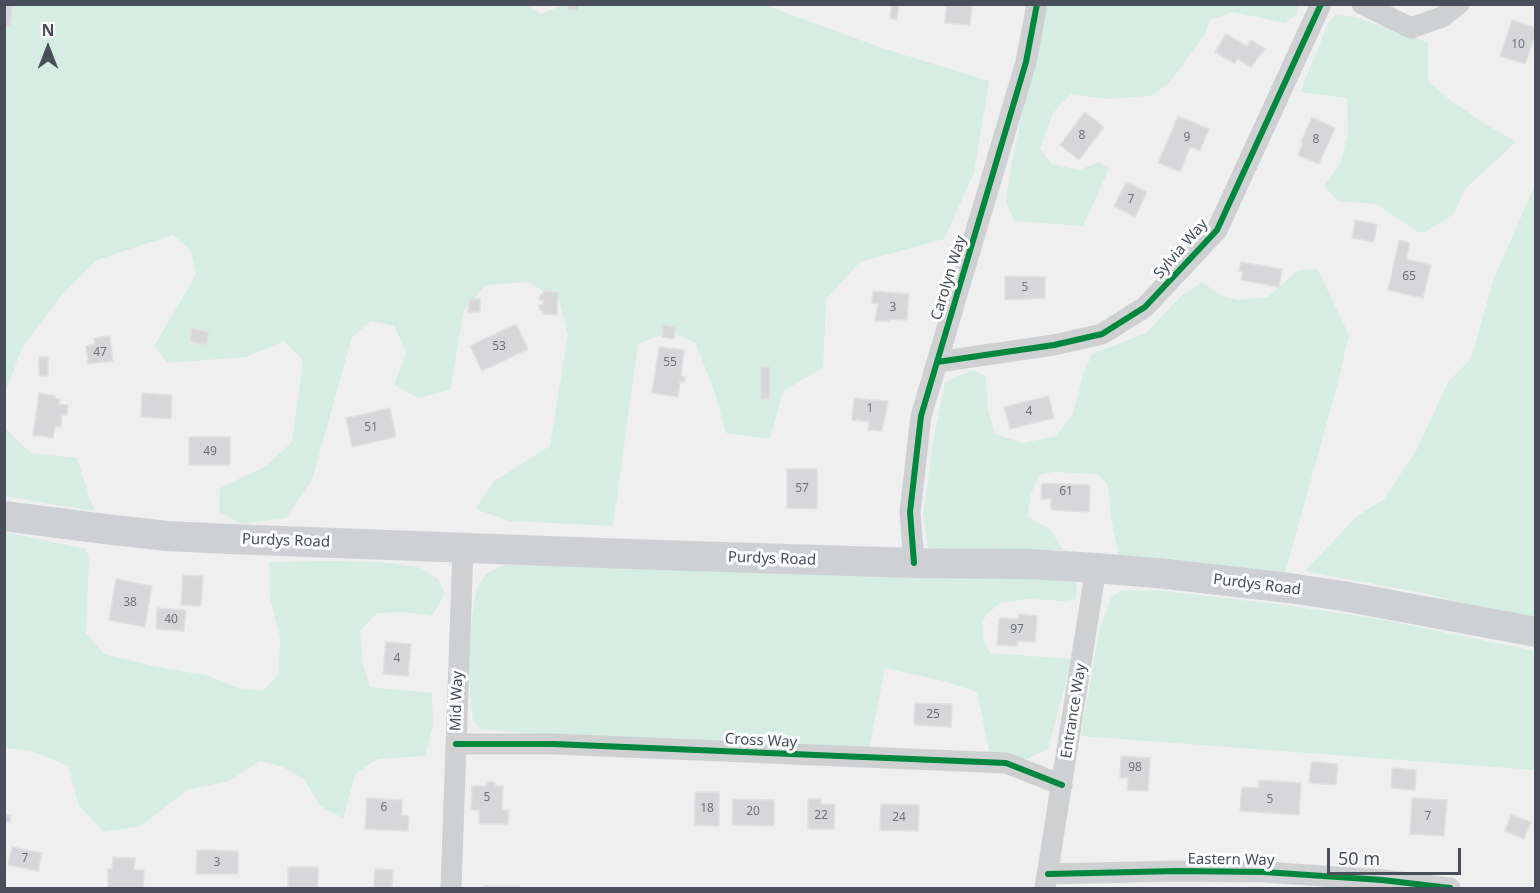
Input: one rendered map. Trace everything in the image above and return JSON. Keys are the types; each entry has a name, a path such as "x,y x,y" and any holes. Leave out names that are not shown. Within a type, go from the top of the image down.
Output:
{"main road":[{"name":"Purdys Road","path":"4,516 167,536 463,549 914,563 1030,564 1096,568 1233,581 1299,590 1536,632"}],"street":[{"name":"Carolyn Way","path":"914,563 910,512 921,416 1026,62 1037,4"},
{"name":"Sylvia Way","path":"937,362 1054,345 1102,334 1145,307 1217,230 1321,4"},
{"path":"1362,4 1411,28 1442,17 1459,4"},
{"name":"Mid Way","path":"451,888 463,549"},
{"name":"Entrance Way","path":"1046,881 1096,568"},
{"name":"Cross Way","path":"456,744 554,744 1006,763 1062,785"},
{"name":"Eastern Way","path":"1046,881 1176,871 1263,880 1382,880 1450,888"}],"green space":[{"path":"526,4 541,14 566,4 765,5 882,48 989,81 974,173 944,239 860,262 826,299 823,368 783,391 770,439 726,433 714,390 695,342 669,332 638,344 613,526 509,521 475,509 494,481 550,446 568,334 559,300 528,282 486,285 464,310 450,390 418,398 394,385 406,352 394,326 371,321 352,337 312,480 286,518 242,524 219,512 220,488 266,466 292,442 303,360 284,341 246,357 168,363 154,346 196,275 191,251 173,235 97,260 62,295 22,348 5,393 5,5"},
{"path":"1046,5 1298,5 1296,15 1285,23 1233,12 1210,20 1205,34 1180,69 1167,85 1150,96 1106,99 1071,94 1053,113 1040,149 1052,164 1079,170 1099,162 1109,169 1083,226 1014,221 1006,202 1013,155"},
{"path":"1336,15 1355,17 1428,42 1428,81 1482,122 1516,142 1465,189 1454,214 1425,232 1418,232 1376,204 1338,201 1324,186 1340,164 1348,133 1347,98 1300,92 1329,22"},
{"path":"1535,185 1535,618 1485,610 1428,594 1305,571 1356,517 1384,499 1417,449 1448,382 1471,359 1494,278"},
{"path":"1317,268 1349,335 1284,577 1120,563 1111,517 1108,485 1098,474 1053,472 1039,475 1031,494 1027,517 1050,529 1063,550 928,548 923,515 933,443 945,382 973,370 986,376 988,410 995,434 1023,443 1056,436 1073,414 1083,375 1092,354 1146,333 1181,296 1202,282 1222,296 1238,300 1268,297 1297,271"},
{"path":"4,427 31,453 77,458 94,511 5,496"},
{"path":"5,532 86,549 89,558 86,633 104,654 209,676 238,688 263,691 279,674 280,637 270,598 269,562 380,562 419,567 438,579 445,594 432,616 404,612 377,613 360,631 363,664 370,687 432,693 433,725 425,756 378,759 356,773 343,818 320,806 304,779 283,767 260,761 229,781 187,790 141,826 104,832 79,806 68,766 32,751 5,748"},
{"path":"546,564 1005,576 1077,582 1076,599 1065,601 1028,599 1000,603 986,615 982,623 984,641 990,653 1072,659 1048,749 1027,759 990,754 977,692 947,682 885,668 869,749 546,735 481,729 473,721 469,664 472,615 477,588 486,574 505,565"},
{"path":"1122,590 1164,591 1379,619 1535,651 1535,770 1081,736 1099,631 1111,598"}],"building":[{"path":"4,4 13,4 10,26 4,25"},
{"path":"568,4 578,4 578,10 568,10"},
{"path":"892,4 899,6 897,20 890,18"},
{"path":"947,4 972,4 970,25 945,23"},
{"path":"1512,20 1536,28 1525,64 1500,56"},
{"path":"1226,34 1247,46 1251,40 1265,49 1251,67 1237,59 1235,64 1215,52"},
{"path":"1085,112 1104,127 1079,160 1060,145"},
{"path":"1178,116 1209,129 1200,151 1190,147 1180,172 1158,163"},
{"path":"1312,117 1335,128 1319,164 1298,155"},
{"path":"1126,182 1147,192 1135,217 1114,206"},
{"path":"1355,220 1377,224 1374,242 1352,238"},
{"path":"1399,240 1410,243 1406,259 1431,265 1423,298 1388,290"},
{"path":"1241,262 1282,269 1279,287 1241,280 1243,272 1239,271"},
{"path":"1005,276 1045,277 1045,298 1005,300"},
{"path":"543,291 558,292 557,315 543,314 543,311 539,310 539,305 543,305 543,300 539,300"},
{"path":"873,291 909,294 907,320 875,321 878,304 872,303"},
{"path":"469,299 480,299 480,312 468,312"},
{"path":"516,324 528,349 482,371 470,346"},
{"path":"663,325 675,327 674,339 662,337"},
{"path":"192,328 209,332 206,345 190,341"},
{"path":"110,336 113,361 88,364 86,346 95,344 94,338"},
{"path":"659,347 684,350 681,376 685,377 685,382 680,381 678,397 652,393"},
{"path":"39,357 48,357 48,376 39,376"},
{"path":"761,367 770,367 770,399 761,399"},
{"path":"39,393 55,396 60,399 59,404 68,405 67,415 62,415 61,427 55,426 53,438 33,435"},
{"path":"142,393 172,395 171,419 141,417"},
{"path":"1049,396 1054,418 1010,429 1004,407"},
{"path":"854,398 888,401 882,431 868,430 869,422 852,420"},
{"path":"390,408 396,437 352,447 346,418"},
{"path":"189,437 230,437 230,465 189,465"},
{"path":"787,469 817,469 817,509 787,508"},
{"path":"1042,483 1090,485 1089,512 1051,510 1051,499 1041,499"},
{"path":"183,575 203,576 201,606 181,605"},
{"path":"116,579 152,586 145,627 109,620"},
{"path":"157,608 186,610 184,631 156,629"},
{"path":"1019,614 1037,616 1035,642 1018,641 1018,646 997,645 999,618 1018,619"},
{"path":"386,642 411,644 408,676 383,674"},
{"path":"915,703 952,704 951,727 914,725"},
{"path":"1121,756 1150,758 1148,791 1127,790 1128,778 1120,778"},
{"path":"1311,762 1338,764 1336,785 1309,783"},
{"path":"1392,768 1416,770 1415,790 1391,788"},
{"path":"1259,780 1301,783 1299,815 1240,811 1242,787 1259,788"},
{"path":"487,782 495,782 495,786 503,786 502,810 509,810 508,824 479,824 479,810 471,810 472,786 487,786"},
{"path":"695,792 719,792 719,826 695,825"},
{"path":"367,798 402,800 402,815 409,816 408,831 365,829"},
{"path":"1412,798 1447,800 1444,836 1410,834"},
{"path":"733,799 774,800 774,826 732,825"},
{"path":"808,799 821,799 821,804 835,804 834,829 808,829"},
{"path":"881,804 919,805 918,831 880,830"},
{"path":"4,814 11,815 10,822 4,821"},
{"path":"1511,815 1531,822 1524,839 1505,831"},
{"path":"12,847 42,853 38,871 8,865"},
{"path":"197,850 238,851 238,874 196,874"},
{"path":"113,857 135,858 134,870 144,870 143,888 108,888 108,869 112,869"},
{"path":"288,867 318,867 318,888 288,888"},
{"path":"375,869 393,870 392,888 374,888"},
{"path":"484,886 519,886 519,888 484,888"}],"cycle path":[{"path":"914,563 910,512 921,416 1026,62 1037,4"},
{"path":"937,362 1054,345 1102,334 1145,307 1217,230 1321,4"},
{"path":"456,744 554,744 1006,763 1062,785"},
{"path":"1048,874 1177,871 1264,872 1382,880 1450,888"}]}
